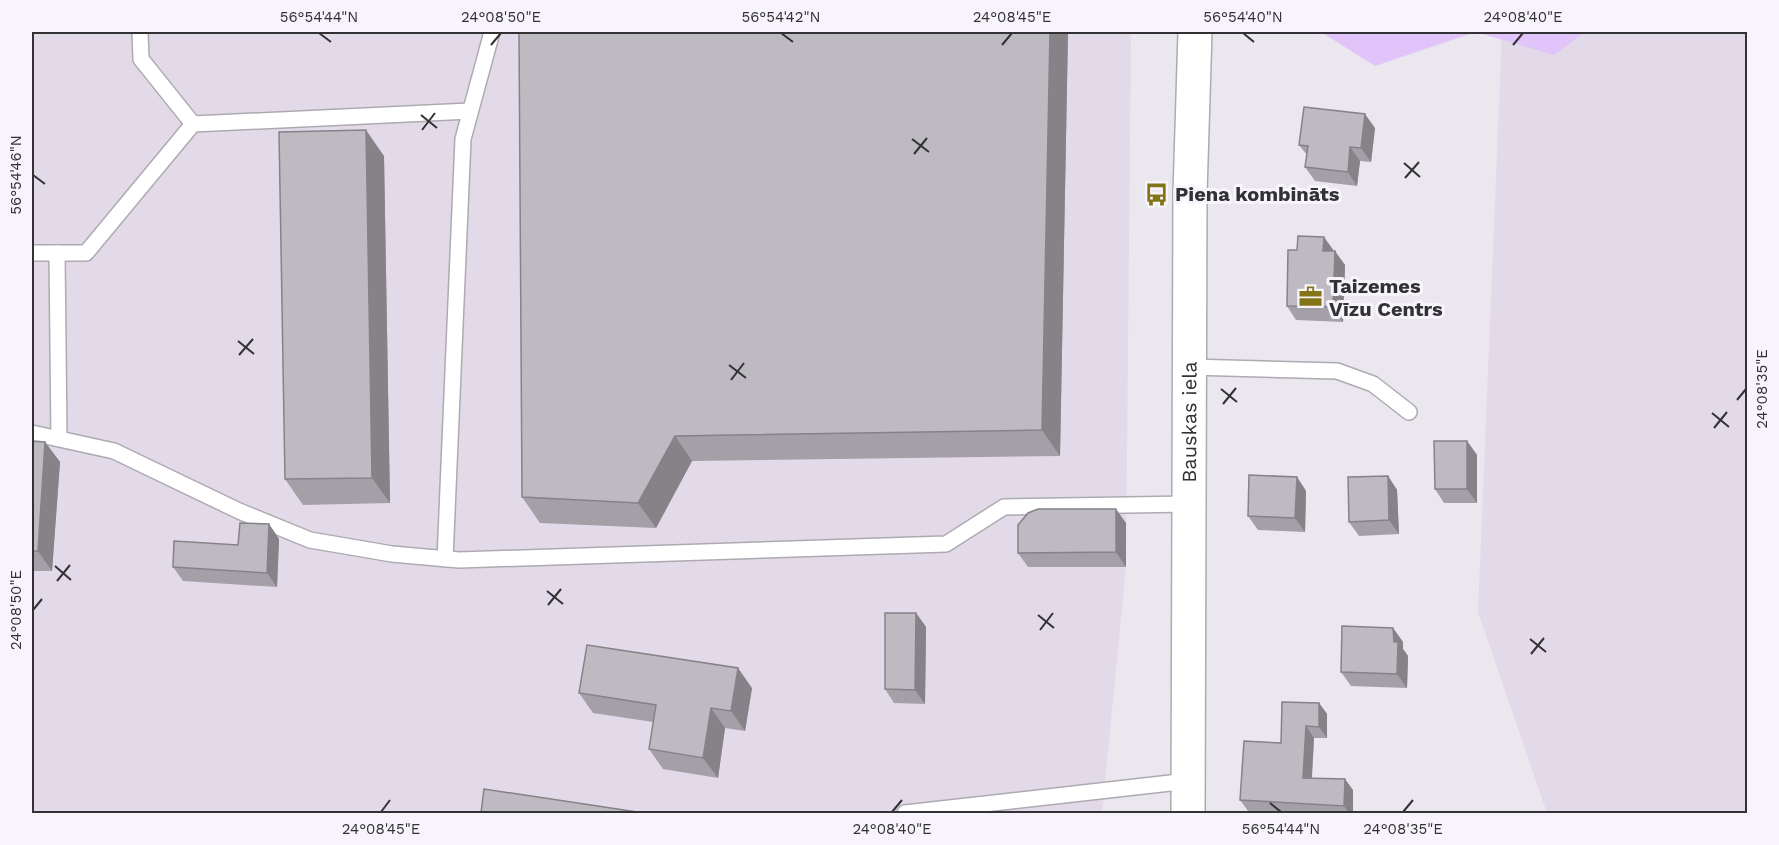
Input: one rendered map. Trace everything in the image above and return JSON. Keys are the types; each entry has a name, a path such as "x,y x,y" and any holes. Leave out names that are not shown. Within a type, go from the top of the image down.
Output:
{"street":[{"name":"Bauskas iela","path":"1188,813 1190,193 1195,32"}],"lane":[{"path":"140,32 141,58 193,124"},
{"path":"445,559 463,139 492,32"},
{"path":"32,253 86,253 193,124 470,111"},
{"path":"57,253 59,438"},
{"path":"1190,367 1337,371 1373,384 1409,412"},
{"path":"32,433 114,452 239,511 310,540 392,554 445,559 946,544 1004,507 1190,504"},
{"path":"905,813 1188,781"}],"shaded area":[{"path":"32,32 1131,32 1126,567 1102,813 32,813"},
{"path":"1321,32 1476,32 1375,66"},
{"path":"1476,32 1585,32 1554,55"},
{"path":"1502,32 1747,32 1747,813 1547,813 1478,612"}],"building":[{"path":"519,32 1050,32 1042,430 675,436 638,503 522,497"},
{"path":"1304,107 1365,114 1361,148 1350,147 1348,172 1305,167 1308,146 1299,145"},
{"path":"366,130 372,478 285,479 279,132"},
{"path":"1298,236 1324,237 1323,251 1335,251 1333,307 1287,306 1288,250 1297,250"},
{"path":"32,441 45,442 38,551 32,551"},
{"path":"1434,441 1467,441 1467,489 1435,489"},
{"path":"1249,475 1297,477 1295,518 1248,516"},
{"path":"1388,476 1389,520 1349,522 1348,477"},
{"path":"1038,509 1116,509 1116,552 1018,553 1018,525 1028,513"},
{"path":"240,523 269,524 267,573 173,567 174,541 238,545"},
{"path":"885,613 916,613 915,690 885,689"},
{"path":"1342,626 1393,628 1394,642 1398,642 1397,674 1341,672"},
{"path":"587,645 738,668 731,711 711,708 703,758 649,749 656,705 579,693"},
{"path":"1282,702 1319,703 1319,727 1306,726 1303,778 1345,779 1344,806 1240,800 1244,741 1281,743"},
{"path":"484,789 644,813 481,813"}],"place":[{"name":"Piena kombināts","path":"1157,194"},
{"name":"Taizemes Vīzu Centrs","path":"1311,297"}]}
